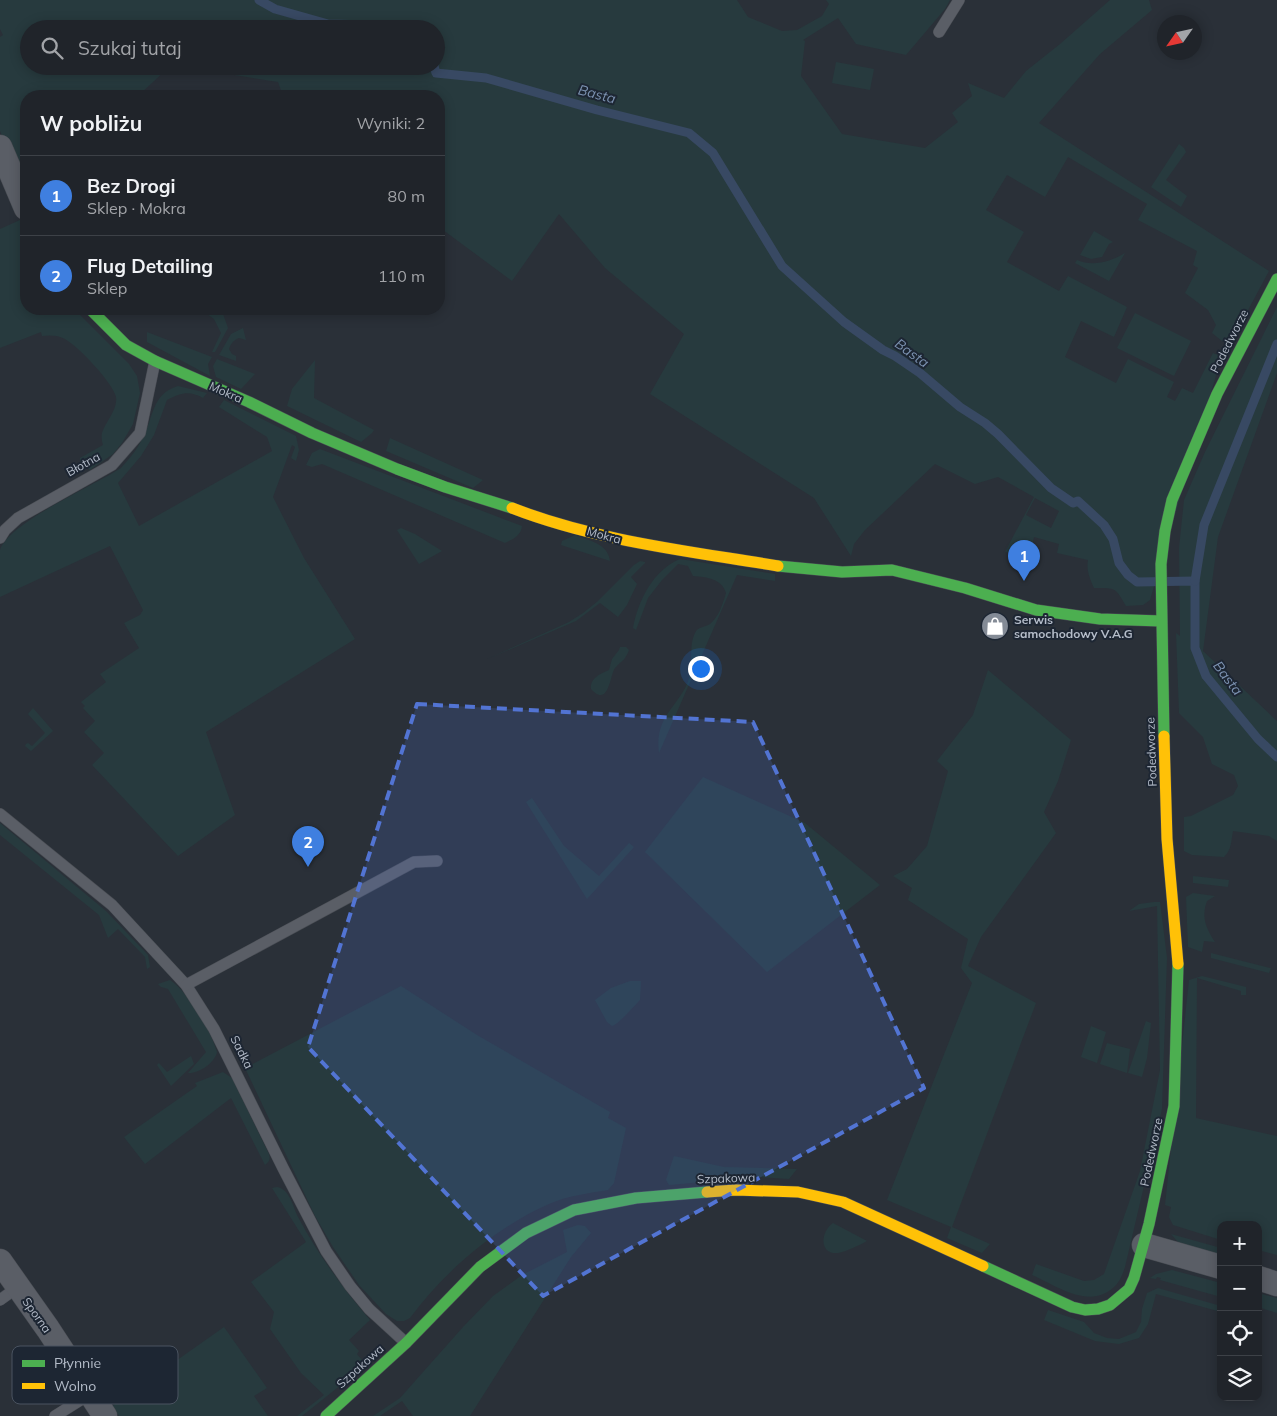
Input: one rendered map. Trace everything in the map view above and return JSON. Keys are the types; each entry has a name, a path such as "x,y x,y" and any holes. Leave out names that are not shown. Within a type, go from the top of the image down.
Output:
{"street":[{"path":"0,147 20,194"},
{"name":"Podedworze","path":"1144,1245 1174,1106 1178,958 1167,838 1161,621 1161,564 1165,531 1172,500 1194,444 1217,394 1277,279"},
{"name":"Mokra","path":"96,315 126,344 155,361 249,402 312,433 397,469 538,518 628,541 796,568 842,572 892,570 965,588 1036,610 1100,619 1161,621"},
{"name":"Szpakowa","path":"326,1416 406,1343 480,1267 526,1233 574,1210 636,1198 736,1190 798,1192 843,1202 1072,1307 1085,1310 1098,1309 1110,1305 1129,1289 1144,1245"},
{"path":"1144,1245 1217,1267"},
{"name":"Sporna","path":"0,1262 9,1293 48,1329 59,1346"},
{"path":"1262,1279 1277,1284"},
{"name":"Sporna","path":"97,1404 105,1416"}],"lane":[{"path":"939,32 959,0"},
{"name":"Błotna","path":"0,538 5,530 18,518 112,464 140,433 155,361"},
{"name":"Sadka","path":"0,814 112,905 186,985 214,1028 326,1251 350,1286 369,1309 406,1343"},
{"path":"186,985 414,862 437,860"},
{"path":"55,1416 74,1404"}],"highlighted area":[{"path":"417,704 753,722 924,1088 543,1296 308,1047"}],"green space":[{"path":"0,0 737,0 748,17 782,31 797,30 822,16 829,4 826,0 950,0 945,9 906,55 856,44 838,18 803,40 805,41 801,76 842,134 925,148 958,122 952,113 972,96 968,83 1004,98 1026,71 1110,0 1149,0 1152,10 1100,54 1039,123 1269,271 1231,342 1222,341 1212,333 1216,325 1208,310 1185,293 1198,268 1193,265 1197,251 1138,220 1147,204 1068,157 1045,197 1007,175 986,210 1024,232 1007,262 1059,291 1068,276 1127,307 1114,337 1081,321 1065,357 1116,383 1128,359 1174,382 1167,397 1175,401 1182,388 1193,393 1213,353 1218,355 1220,362 1150,600 1143,605 1126,606 1114,590 1094,588 1088,571 1088,560 1057,553 1059,544 1034,537 1032,546 1014,543 1011,553 1005,552 1034,497 998,477 975,484 935,464 865,530 854,544 851,556 814,498 650,394 684,334 605,268 559,214 512,281 445,231 445,90 281,90 278,82 234,75 445,75 445,20 20,20 20,75 160,75 144,90 20,90 20,176 0,131 0,37 3,35 0,29","holes":["1035,498 1059,511 1051,528 1026,515"]},
{"path":"836,62 874,69 870,90 832,83"},
{"path":"1179,144 1186,152 1166,180 1187,196 1181,207 1151,187"},
{"path":"20,220 20,315 80,315 129,364 137,376 140,393 133,424 113,454 90,470 80,461 80,458 103,445 102,433 115,407 116,397 109,383 94,365 65,339 51,335 42,336 41,332 0,348 0,229"},
{"path":"1094,231 1113,242 1109,244 1102,257 1091,259 1080,255"},
{"path":"1125,253 1109,281 1075,263 1077,260 1089,263 1101,262"},
{"path":"1277,307 1277,373 1218,537 1203,651 1277,721 1277,841 1269,836 1233,831 1230,848 1224,857 1192,855 1184,851 1184,817 1191,816 1233,795 1238,786 1234,775 1212,764 1203,737 1179,713 1176,633 1180,636 1179,548 1184,500 1205,452"},
{"path":"1135,313 1191,341 1174,376 1117,348"},
{"path":"208,315 223,315 228,328 215,352 212,352 221,333 214,319"},
{"path":"243,328 246,340 237,339 229,349 236,356 236,361 219,355 231,334"},
{"path":"147,332 212,357 208,364 210,376 147,342"},
{"path":"217,359 255,374 241,389 216,377 213,366"},
{"path":"315,360 314,398 374,430 361,442 287,406 292,389"},
{"path":"178,386 207,393 203,398 185,393 167,400 154,435 141,456 118,483 139,526 272,451 267,437 219,407 224,400 296,436 299,450 296,461 291,458 295,447 292,445 273,497 304,558 355,639 206,732 235,815 178,856 92,765 104,753 84,732 95,721 83,708 85,706 81,702 106,682 100,674 139,648 124,623 140,615 143,610 110,546 0,597 0,550 6,539 35,517 121,468 140,443 158,401 169,390"},
{"path":"390,438 483,480 473,488 386,451"},
{"path":"320,449 522,526 520,532 516,537 505,543 322,464 312,467 306,465 312,453"},
{"path":"401,528 415,534 442,551 419,564 397,530"},
{"path":"575,535 602,546 606,550 610,561 561,545 562,541"},
{"path":"680,559 775,574 775,581 737,575 659,753 658,740 660,730 689,679 692,644 695,633 699,628 710,624 716,618 726,593 724,588 717,582 709,578 693,576 688,566 678,564 648,598 636,630 633,628 639,607 648,588 662,571"},
{"path":"640,561 645,563 631,577 637,584 627,605 618,617 600,603 576,621 485,660 569,622 598,601"},
{"path":"620,647 626,647 629,650 628,654 613,671 605,693 602,695 597,694 591,689 592,682 596,677 609,670 612,659"},
{"path":"988,670 1071,740 1058,781 1044,812 1056,833 981,937 968,966 1036,1003 952,1227 990,1244 982,1253 947,1238 951,1227 887,1200 972,983 961,968 968,939 908,900 912,888 893,876 907,869 927,846 948,771 937,761 973,715"},
{"path":"33,708 53,731 31,751 25,746 26,744 28,743 32,746 45,733 28,714"},
{"path":"703,777 805,823 880,885 767,972 645,852"},
{"path":"532,798 564,846 599,876 629,843 634,847 587,899 526,802"},
{"path":"0,823 106,911 148,955 150,967 147,969 145,957 118,929 108,938 99,915 0,835"},
{"path":"1193,876 1229,880 1228,887 1193,883"},
{"path":"1193,893 1215,896 1207,901 1204,912 1207,927 1215,942 1204,941 1202,952 1188,947 1186,897"},
{"path":"1160,902 1167,958 1162,1109 1125,1267 1119,1281 1106,1293 1096,1296 1075,1294 1032,1275 1036,1264 1084,1281 1094,1280 1104,1274 1140,1171 1160,1070 1157,906 1129,911 1139,904"},
{"path":"1211,953 1271,968 1269,973 1211,958"},
{"path":"1202,976 1246,987 1246,995 1241,995 1241,991 1197,978 1196,1118 1277,1136 1277,1255 1262,1251 1262,1221 1217,1221 1217,1239 1173,1225 1169,1217 1171,1207 1165,1205 1189,980"},
{"path":"170,980 192,1003 210,1033 217,1052 210,1064 196,1072 188,1073 206,1052 168,989 158,984"},
{"path":"630,981 641,981 640,1000 622,1019 612,1026 607,1022 595,1000 611,988"},
{"path":"401,986 477,1035 610,1112 608,1118 626,1128 614,1183 608,1190 556,1201 510,1225 472,1252 439,1284 410,1318 404,1321 397,1321 386,1314 359,1285 333,1247 315,1216 245,1068"},
{"path":"1146,1021 1151,1023 1147,1058 1142,1077 1128,1073"},
{"path":"1091,1026 1106,1032 1097,1063 1081,1057"},
{"path":"1107,1043 1130,1049 1127,1073 1100,1064"},
{"path":"191,1056 194,1064 171,1086 157,1065 159,1063 167,1072"},
{"path":"223,1072 232,1078 269,1154 270,1159 268,1162 265,1165 231,1098 145,1164 124,1137 197,1086 195,1083"},
{"path":"674,1156 724,1167 797,1169 789,1179 760,1177 669,1185 666,1180"},
{"path":"272,1188 281,1188 288,1195 298,1217 322,1258 370,1320 349,1340 359,1351 357,1354 366,1365 302,1416 297,1416 324,1395 301,1373 270,1329 274,1312 251,1282 306,1242"},
{"path":"833,1223 867,1241 853,1248 832,1253 825,1247 824,1237"},
{"path":"578,1225 585,1226 591,1233 571,1257 470,1416 413,1416 402,1401 380,1416 373,1416 400,1398 493,1296 522,1275 567,1252 563,1230"},
{"path":"1171,1234 1217,1247 1217,1255 1178,1242"},
{"path":"1172,1270 1217,1282 1217,1296 1160,1280 1161,1278 1150,1278 1156,1274"},
{"path":"1158,1288 1217,1305 1217,1311 1156,1294 1148,1324 1139,1338 1119,1344 1095,1341 1044,1320 1048,1310 1084,1322 1094,1333 1107,1338 1119,1339 1136,1332 1141,1322 1142,1309 1147,1293"},
{"path":"1262,1294 1277,1298 1277,1313 1262,1308"},
{"path":"224,1327 267,1388 254,1396 268,1416 119,1416 112,1406 115,1404 178,1404 178,1359"}],"waterway":[{"name":"Basta","path":"259,0 275,9 314,20"},
{"name":"Basta","path":"445,74 486,78 597,110 689,133 713,153 782,266 844,322 883,350 920,373 960,407 985,423 1051,488 1073,503 1078,501 1104,525 1113,539 1119,563 1128,575 1137,582 1195,581 1195,648 1206,676 1258,739 1277,757"},
{"path":"1195,581 1204,525 1277,344"}],"traffic: fast":[{"path":"1164,736 1161,564 1165,531 1172,500 1217,394 1277,279"},
{"path":"96,315 126,345 155,361 249,402 312,433 397,469 445,487 512,508"},
{"path":"778,566 842,572 892,570 965,588 1036,610 1100,619 1161,621"},
{"path":"983,1266 1072,1307 1085,1310 1098,1309 1110,1305 1129,1289 1134,1278 1149,1224 1174,1106 1178,964"},
{"path":"326,1416 406,1343 480,1267 526,1233 574,1210 636,1198 707,1192"}],"traffic: slow":[{"path":"512,508 577,529 610,537 778,566"},
{"path":"1164,736 1167,839 1178,964"},
{"path":"707,1192 736,1190 798,1192 843,1202 983,1266"}],"place":[{"name":"Bez Drogi","path":"1024,581"},
{"name":"Serwis samochodowy V.A.G","path":"995,626"},
{"name":"Flug Detailing","path":"308,867"}]}
